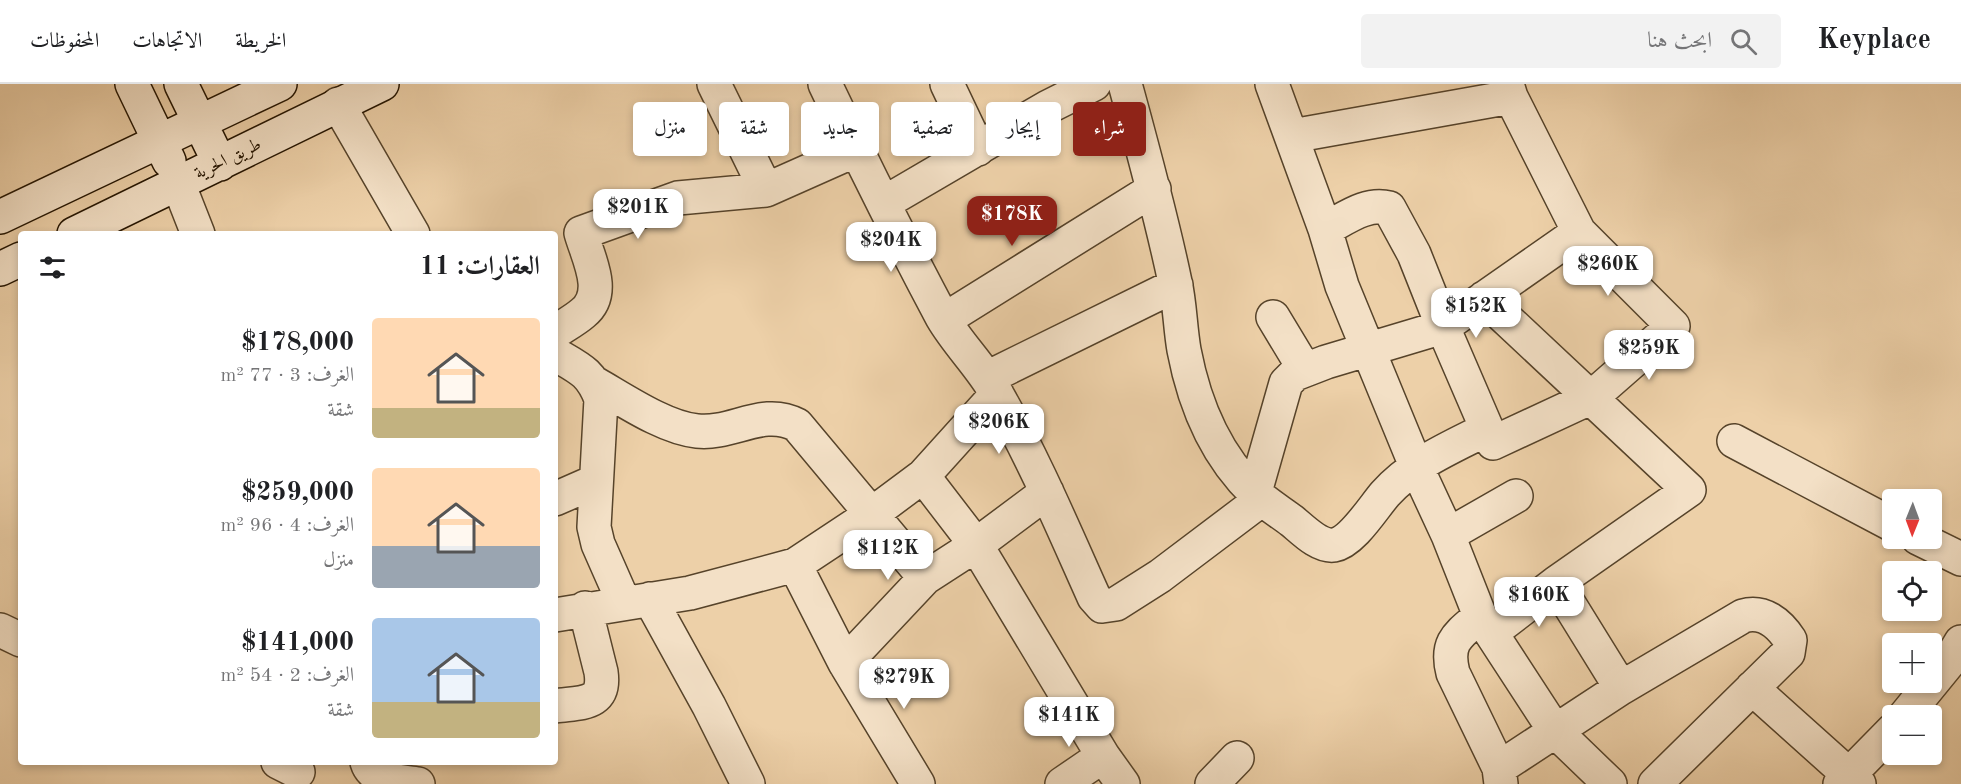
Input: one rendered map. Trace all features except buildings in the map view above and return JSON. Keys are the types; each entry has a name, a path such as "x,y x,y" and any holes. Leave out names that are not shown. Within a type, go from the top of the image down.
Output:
{"street":[{"path":"132,84 160,141 197,231"},
{"path":"181,84 220,164"},
{"path":"0,217 280,84"},
{"name":"طريق الحرية","path":"80,231 382,84"},
{"path":"714,84 766,190"},
{"path":"825,84 833,102"},
{"path":"947,84 978,149"},
{"path":"884,203 1048,107 1094,84"},
{"path":"1125,84 1154,189 1176,285 1184,350 1202,413 1223,453 1258,496 1320,542 1334,545 1351,535 1385,494 1416,466 1487,429"},
{"path":"1272,84 1325,229 1342,286 1485,625 1555,731 1610,784"},
{"path":"1292,136 1509,90 1579,232 1673,326 1592,397 1493,443 1414,254 1389,208 1367,207 1325,229"},
{"path":"338,104 411,231"},
{"path":"558,330 585,312 595,296 597,285 580,233 678,198 766,190 842,156"},
{"path":"859,156 944,320 992,386 1047,492 1094,597 1099,604 1106,606 1116,604 1160,576 1258,496 1286,383 1290,376 1305,369 1443,327 1579,232"},
{"path":"944,320 1154,189"},
{"path":"0,269 18,260"},
{"path":"558,706 588,701 597,696 601,690 601,672 570,611 690,593 795,565 872,514 923,476 992,386 1176,285"},
{"path":"1484,298 1689,490 1556,584 1452,643 1450,661 1453,673 1500,776 1555,731 1621,688 1743,616 1757,613 1771,620 1787,635 1791,644 1785,657 1655,784"},
{"path":"1273,317 1305,369"},
{"path":"558,356 580,369 596,384 671,425 710,431 769,418 789,421 797,425 925,579"},
{"path":"596,384 601,399 594,527 598,544 709,706 748,784"},
{"path":"1734,441 1882,519"},
{"path":"923,476 976,545 1102,756 1123,784"},
{"path":"558,498 596,481"},
{"path":"846,663 925,579 976,545 1047,492"},
{"path":"1448,535 1516,496"},
{"path":"1941,549 1961,559"},
{"path":"795,565 846,663 918,784"},
{"path":"1556,584 1621,688"},
{"path":"0,630 18,639"},
{"path":"1915,705 1957,659"},
{"path":"1752,688 1849,781 1882,743"},
{"path":"1062,784 1102,756"},
{"path":"1212,784 1237,758"},
{"path":"369,765 375,774 386,779 418,784"}]}
